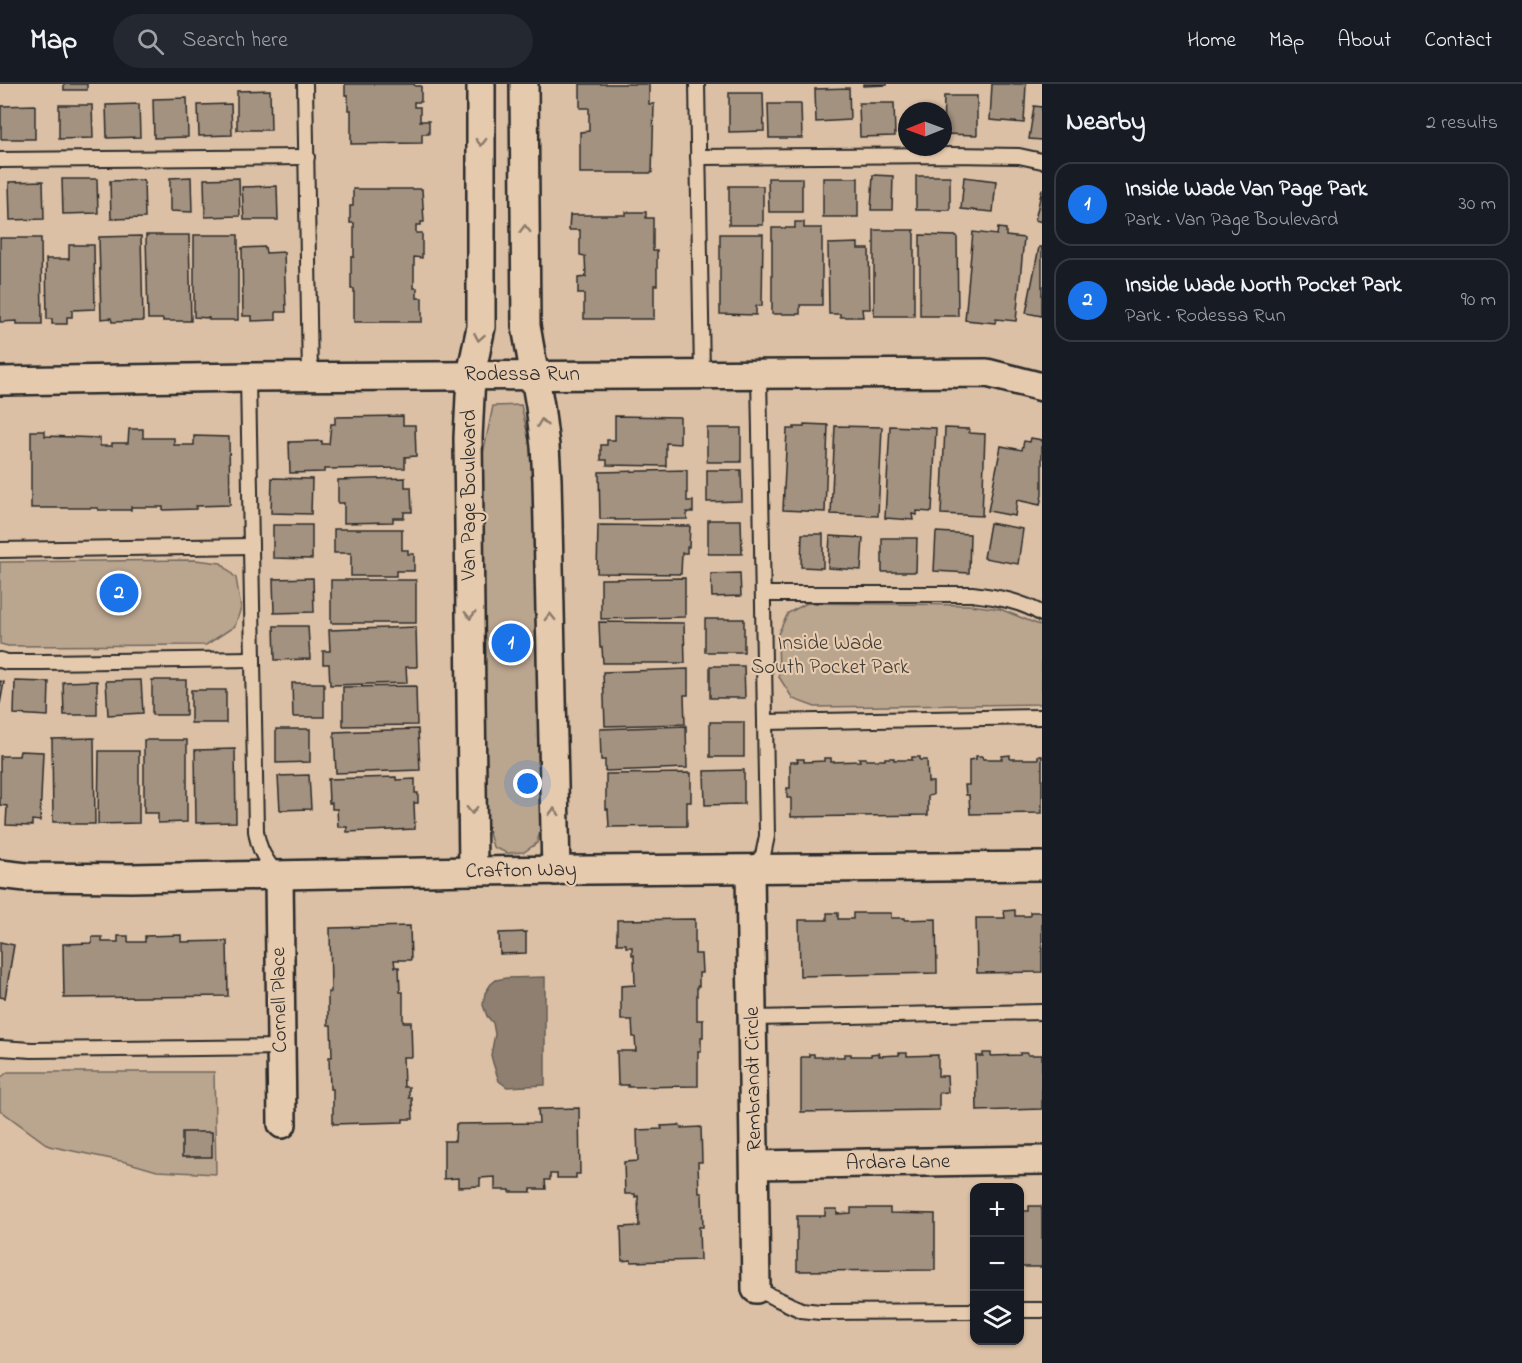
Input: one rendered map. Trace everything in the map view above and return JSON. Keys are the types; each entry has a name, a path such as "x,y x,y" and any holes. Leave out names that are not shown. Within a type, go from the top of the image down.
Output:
{"street":[{"name":"Van Page Boulevard","path":"473,872 468,438 471,375 481,327 481,84"},
{"path":"524,84 526,326 545,446 547,480 556,871"},
{"name":"Rodessa Run","path":"0,381 248,376 987,373 1042,387"},
{"name":"Crafton Way","path":"0,874 26,877 131,878 1042,866"},
{"name":"Rembrandt Circle","path":"750,870 756,1289"},
{"name":"Cornell Place","path":"279,876 282,1124"},
{"name":"Ardara Lane","path":"755,1166 1042,1160"}],"lane":[{"path":"305,84 310,376"},
{"path":"697,84 702,374"},
{"path":"698,157 951,155 1018,156 1042,160"},
{"path":"0,160 307,157"},
{"path":"750,870 763,855 767,836 759,374"},
{"path":"248,376 256,831 262,856 279,876"},
{"path":"0,550 251,546"},
{"path":"763,594 972,594 1000,597 1032,608 1042,614"},
{"path":"0,660 43,662 253,659"},
{"path":"765,722 1042,717"},
{"path":"753,1018 1042,1012"},
{"path":"0,1048 32,1050 281,1047"},
{"path":"756,1289 801,1310 820,1312 970,1311"},
{"path":"1024,1310 1042,1310"}],"green space":[{"path":"521,405 535,467 543,818 537,843 524,852 507,853 493,847 485,819 480,468 493,406"},
{"path":"195,560 221,563 236,578 241,608 235,626 206,645 8,646 0,644 0,562"},
{"name":"Inside Wade South Pocket Park","path":"807,603 970,605 1000,609 1042,626 1042,704 815,707 793,699 779,677 778,634 788,613"},
{"path":"8,1072 214,1072 216,1174 157,1171 49,1146 0,1110 0,1078"}],"shaded area":[{"path":"545,977 545,1085 507,1087 499,1081 491,1055 495,1034 493,1023 487,1016 483,1005 485,993 496,980"}],"building":[{"path":"64,84 87,84 87,90 64,90"},
{"path":"345,84 414,84 421,86 421,102 414,102 414,107 420,107 420,121 429,121 429,134 422,134 422,143 351,144 351,110 348,110"},
{"path":"580,84 649,84 649,104 654,104 652,173 580,173 580,132 589,131 589,108 580,108"},
{"path":"863,84 887,84 887,85 863,86"},
{"path":"992,84 1026,84 1024,123 990,120"},
{"path":"849,88 850,120 816,122 815,89"},
{"path":"270,90 271,130 237,130 237,91"},
{"path":"729,93 763,93 764,131 729,132"},
{"path":"944,96 977,96 977,135 952,134 952,102 944,102"},
{"path":"187,98 188,137 154,138 153,99"},
{"path":"859,103 894,103 895,136 860,137"},
{"path":"139,104 140,137 107,138 106,105"},
{"path":"231,104 232,135 199,136 198,105"},
{"path":"768,104 801,104 802,138 769,138"},
{"path":"35,105 35,139 1,139 1,106"},
{"path":"59,105 92,105 93,138 59,139"},
{"path":"1034,106 1042,107 1042,140 1029,139"},
{"path":"873,175 893,176 892,210 871,210"},
{"path":"916,176 950,176 950,210 916,210"},
{"path":"191,177 192,212 170,211 170,178"},
{"path":"964,177 996,181 993,212 961,209"},
{"path":"239,178 240,216 205,217 204,179"},
{"path":"768,178 802,178 802,212 769,212"},
{"path":"823,178 858,178 858,217 823,217"},
{"path":"62,179 97,179 98,213 63,214"},
{"path":"144,180 145,218 111,219 110,181"},
{"path":"43,181 44,219 10,220 9,182"},
{"path":"277,186 278,220 244,220 242,187"},
{"path":"729,186 763,186 763,225 729,225"},
{"path":"353,189 422,189 424,222 416,225 416,233 422,233 422,258 414,257 414,288 417,288 417,298 422,298 422,322 354,322 351,257 354,257 354,223 350,223"},
{"path":"1042,189 1042,222 1035,220"},
{"path":"626,212 646,212 646,218 653,218 653,251 657,251 654,319 584,319 584,294 578,294 578,278 586,277 585,256 580,255 580,230 569,230 570,215 626,215"},
{"path":"795,222 804,222 804,228 822,228 822,305 800,305 800,314 772,314 772,228 795,228"},
{"path":"998,228 1006,229 1006,236 1024,238 1016,321 996,319 995,323 965,320 973,232 997,235"},
{"path":"874,230 914,230 914,316 874,316"},
{"path":"720,234 763,234 762,306 756,306 756,315 720,314"},
{"path":"146,235 189,235 191,321 148,319"},
{"path":"194,235 238,235 238,320 209,320 209,318 194,317"},
{"path":"920,235 957,236 958,316 920,316"},
{"path":"141,236 143,321 112,322 111,318 101,319 99,237"},
{"path":"0,238 41,238 42,324 17,324 17,321 0,322"},
{"path":"858,243 858,249 869,249 870,309 862,309 863,317 840,317 840,314 829,314 828,244"},
{"path":"69,245 94,245 95,309 72,310 72,317 67,317 67,324 52,324 52,319 47,319 46,259 69,259"},
{"path":"265,247 266,253 284,252 286,312 276,312 276,320 252,321 252,316 243,316 242,248"},
{"path":"1039,247 1042,247 1042,316 1026,313"},
{"path":"403,416 403,425 415,425 416,456 405,457 405,468 324,469 324,472 290,473 289,442 322,441 322,444 329,444 331,424 335,424 335,417"},
{"path":"615,416 680,417 680,444 666,443 666,466 607,465 607,460 601,460 601,445 607,445 607,440 615,440"},
{"path":"804,424 828,425 825,512 783,510 787,429 804,427"},
{"path":"835,426 882,427 878,516 831,514"},
{"path":"890,426 936,428 932,512 917,511 917,515 912,514 913,520 885,518"},
{"path":"707,428 741,428 741,462 707,462"},
{"path":"945,428 969,429 969,433 985,434 982,516 941,514"},
{"path":"129,429 143,429 143,438 174,438 174,445 194,445 194,436 229,437 230,505 163,510 163,507 131,507 131,510 31,508 31,431 45,431 45,436 100,438 100,446 112,446 112,443 128,443"},
{"path":"1031,438 1042,440 1040,505 1017,500 1015,516 988,511 1001,446 1022,450 1024,441 1030,442"},
{"path":"687,470 687,501 693,501 693,512 687,512 687,519 600,519 599,472"},
{"path":"707,470 741,470 742,501 707,502"},
{"path":"272,478 312,479 311,514 271,513"},
{"path":"405,478 405,487 411,487 412,512 404,512 404,518 393,518 393,522 344,523 344,503 338,503 338,480"},
{"path":"708,520 741,520 742,554 708,554"},
{"path":"990,523 1023,529 1018,564 984,558"},
{"path":"273,525 312,525 312,559 273,558"},
{"path":"598,525 690,526 689,547 687,547 687,553 682,553 681,574 597,573"},
{"path":"334,529 402,529 402,550 408,550 408,554 414,554 414,571 396,571 396,576 351,576 351,553 334,553"},
{"path":"936,532 970,534 969,573 934,571"},
{"path":"802,534 823,534 823,568 801,567"},
{"path":"830,536 863,538 861,570 828,568"},
{"path":"882,538 917,538 916,572 882,572"},
{"path":"740,573 741,596 712,597 711,574"},
{"path":"313,578 314,612 274,613 273,579"},
{"path":"685,578 685,617 601,619 601,579"},
{"path":"331,580 416,580 416,623 331,623"},
{"path":"705,619 744,619 744,652 705,652"},
{"path":"599,622 684,623 685,663 603,663"},
{"path":"274,626 308,626 310,659 275,660"},
{"path":"416,627 417,667 406,667 407,683 330,685 329,664 323,664 323,651 330,651 329,630"},
{"path":"710,666 744,666 745,698 710,698"},
{"path":"688,669 688,695 684,695 685,724 605,726 603,672"},
{"path":"141,680 143,713 108,715 106,681"},
{"path":"152,680 186,680 186,715 152,715"},
{"path":"0,681 4,682 0,704"},
{"path":"15,681 49,682 48,716 14,714"},
{"path":"97,681 97,715 64,715 63,682"},
{"path":"292,683 324,683 324,717 293,717"},
{"path":"416,686 417,725 343,726 343,687"},
{"path":"191,690 226,690 226,723 191,723"},
{"path":"710,722 744,722 744,757 710,757"},
{"path":"686,726 687,768 605,771 605,760 601,760 600,729"},
{"path":"276,729 310,729 310,762 276,763"},
{"path":"418,729 420,770 336,773 334,732"},
{"path":"94,738 95,824 53,822 52,739"},
{"path":"144,740 187,740 187,822 158,823 158,813 144,813"},
{"path":"235,749 236,822 196,823 195,750"},
{"path":"20,751 43,752 40,821 32,820 32,826 6,825 7,806 0,805 0,756 19,756"},
{"path":"99,751 139,751 139,823 98,824"},
{"path":"1010,755 1010,759 1038,759 1038,756 1042,756 1042,813 970,814 969,795 966,795 965,785 969,785 969,760 976,759 976,756 982,756 983,759 1002,759 1002,756"},
{"path":"912,757 927,760 928,782 933,782 933,795 928,796 928,815 791,817 791,798 787,798 787,788 790,788 790,762 798,762 797,759 804,759 804,762 824,761 824,758 831,758 831,762 860,761 859,758 912,760"},
{"path":"744,770 744,804 705,805 704,771"},
{"path":"691,773 691,802 687,802 687,826 609,827 608,809 606,809 606,774"},
{"path":"309,775 311,809 280,810 278,776"},
{"path":"396,777 396,780 415,779 418,803 414,803 415,829 347,832 347,827 338,827 337,809 332,809 332,803 329,803 328,779"},
{"path":"1015,910 1015,916 1030,916 1030,912 1041,912 1042,972 977,973 976,918 1005,918 1004,911"},
{"path":"827,913 838,913 838,919 853,919 853,913 891,913 891,918 905,918 905,920 936,919 937,973 800,976 799,920 827,920"},
{"path":"695,919 695,954 701,954 702,973 699,973 699,986 697,986 697,1020 703,1020 701,1051 698,1051 698,1086 628,1087 628,1085 618,1085 617,1051 636,1051 632,1020 621,1020 621,986 635,985 634,955 632,955 632,947 617,944 617,920"},
{"path":"410,926 411,960 394,960 395,967 399,967 400,992 403,992 403,1022 411,1022 412,1057 403,1057 404,1087 409,1087 413,1119 403,1119 403,1122 333,1124 333,1089 330,1089 329,1057 332,1057 331,1025 328,1025 328,992 331,992 330,928"},
{"path":"526,932 526,953 500,954 499,933"},
{"path":"181,935 181,942 227,941 228,996 64,998 63,944 92,943 92,937 102,937 102,942 118,942 118,936 128,936 128,942 145,942 145,936"},
{"path":"0,942 14,945 5,998 0,997"},
{"path":"879,1053 879,1056 899,1055 899,1053 907,1053 907,1056 938,1055 938,1076 947,1076 948,1092 939,1093 939,1110 801,1112 801,1057 809,1057 809,1054 814,1054 814,1057 844,1057 844,1054 871,1056 871,1054"},
{"path":"983,1053 991,1053 991,1056 1020,1055 1020,1053 1042,1055 1042,1109 977,1111 976,1056 983,1056"},
{"path":"579,1108 580,1174 576,1174 576,1178 557,1178 557,1174 550,1174 550,1180 545,1180 546,1189 531,1189 531,1192 495,1190 495,1177 480,1178 480,1186 458,1187 458,1178 444,1179 444,1141 455,1141 456,1124 539,1123 538,1109"},
{"path":"680,1125 681,1128 701,1127 702,1162 698,1162 703,1227 699,1227 700,1260 622,1261 621,1227 639,1226 638,1196 625,1194 624,1162 638,1161 637,1130 662,1129 661,1126"},
{"path":"182,1132 212,1132 212,1157 182,1157"},
{"path":"1029,1206 1041,1206 1042,1267 1024,1267 1024,1211 1029,1211"},
{"path":"851,1208 890,1208 890,1213 935,1214 935,1270 797,1271 797,1216 825,1216 825,1209 837,1209 837,1214 851,1213"}],"place":[{"name":"Inside Wade North Pocket Park","path":"119,593"},
{"name":"Inside Wade Van Page Park","path":"511,643"}]}
